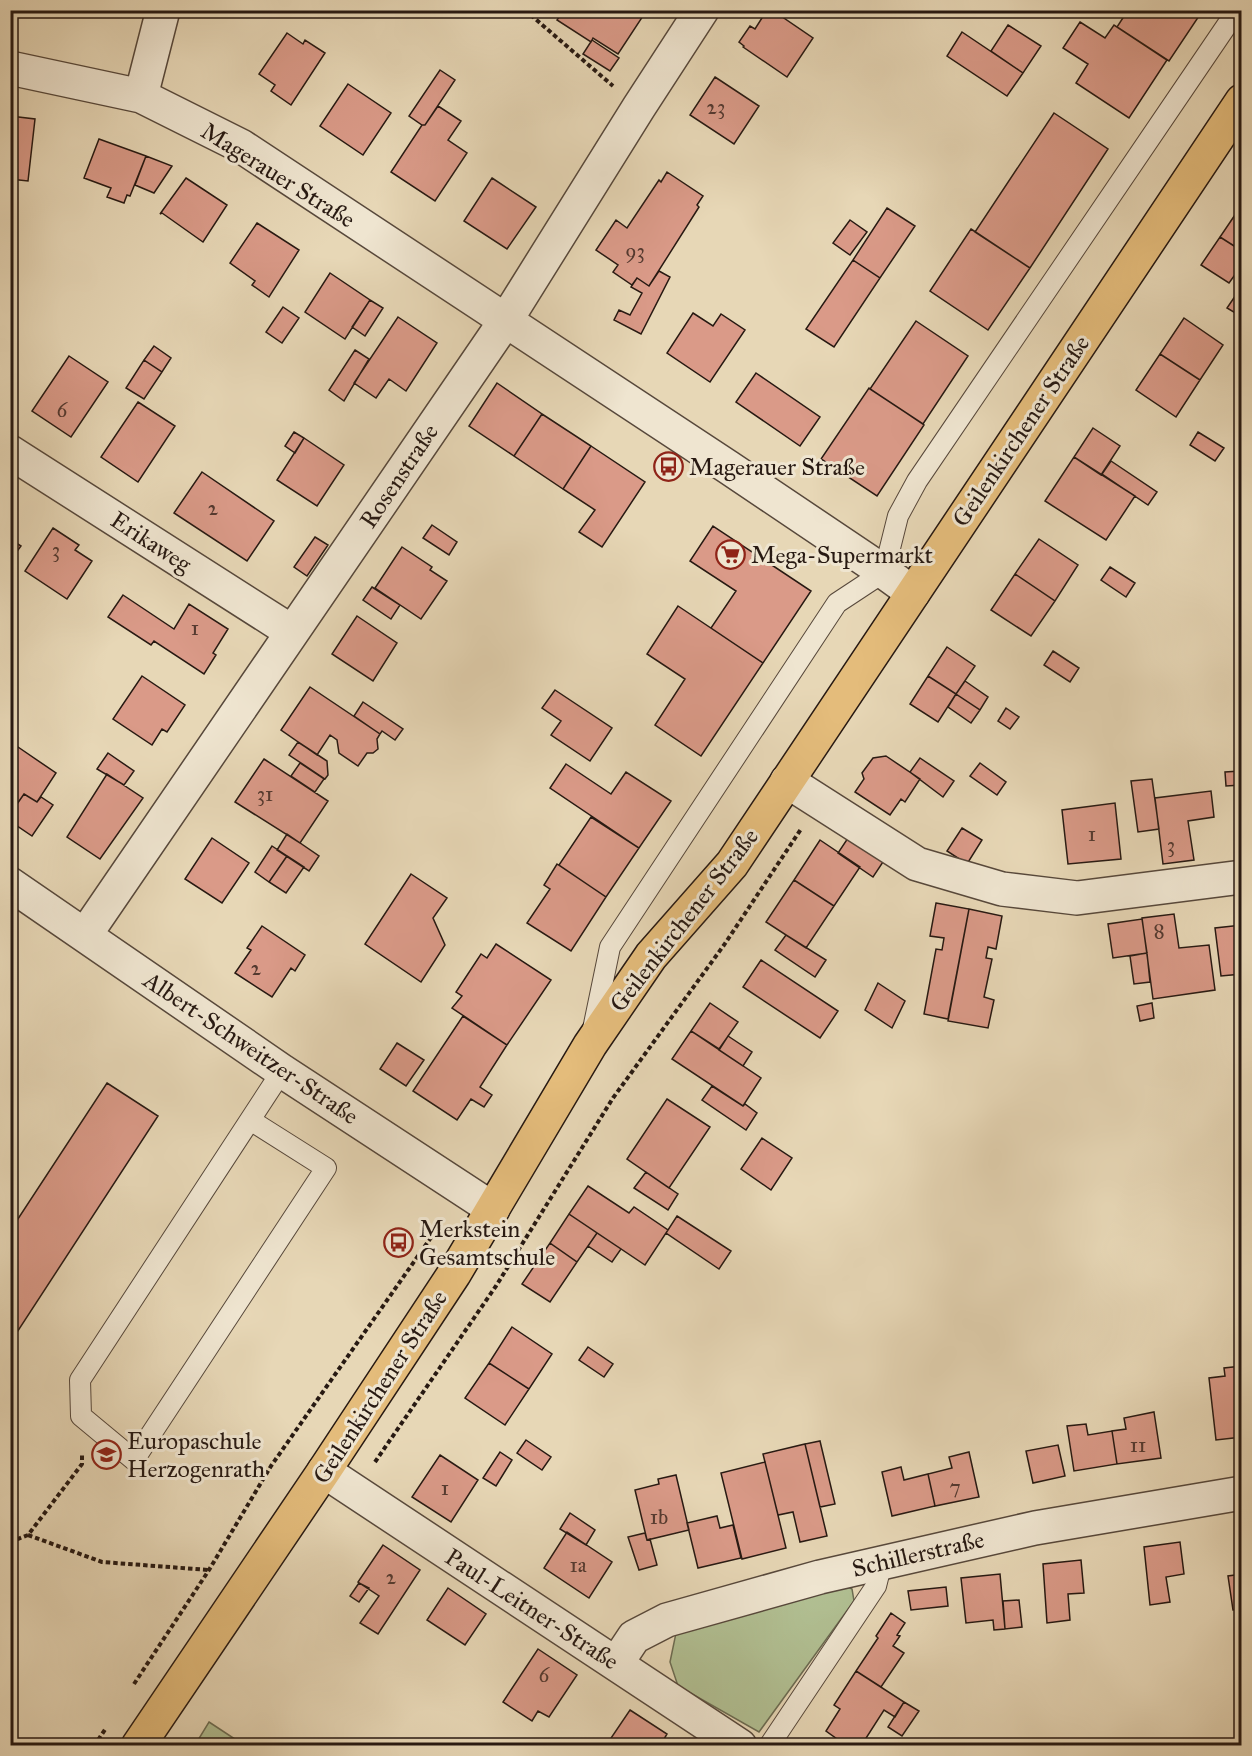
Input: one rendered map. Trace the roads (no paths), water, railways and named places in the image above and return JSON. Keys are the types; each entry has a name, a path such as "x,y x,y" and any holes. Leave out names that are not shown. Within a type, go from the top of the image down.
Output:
{"main road":[{"name":"Geilenkirchener Straße","path":"138,1746 454,1274 590,1045 651,956 732,864 1242,101"}],"street":[{"path":"141,96 163,10"},
{"name":"Rosenstraße","path":"85,935 506,320 702,10"},
{"name":"Magerauer Straße","path":"10,68 141,96 241,147 506,320 884,572 912,593"},
{"name":"Erikaweg","path":"10,452 292,632"},
{"path":"787,781 917,864 1002,889 1077,898 1242,877"},
{"name":"Albert-Schweitzer-Straße","path":"10,884 282,1071 493,1209"},
{"name":"Paul-Leitner-Straße","path":"324,1471 740,1746"},
{"name":"Schillerstraße","path":"616,1664 634,1637 667,1620 820,1577 1035,1528 1242,1493"}],"lane":[{"path":"590,1045 610,947 837,603 884,572 898,516 917,481 1227,25 1242,11"},
{"path":"250,1120 326,1168 134,1460 81,1416 80,1380 282,1071"},
{"path":"769,1746 876,1586 882,1562"}],"place":[{"name":"Magerauer Straße","path":"668,467"},
{"name":"Mega-Supermarkt","path":"730,555"},
{"name":"Merkstein Gesamtschule","path":"398,1243"},
{"name":"Europaschule Herzogenrath","path":"106,1455"}]}
